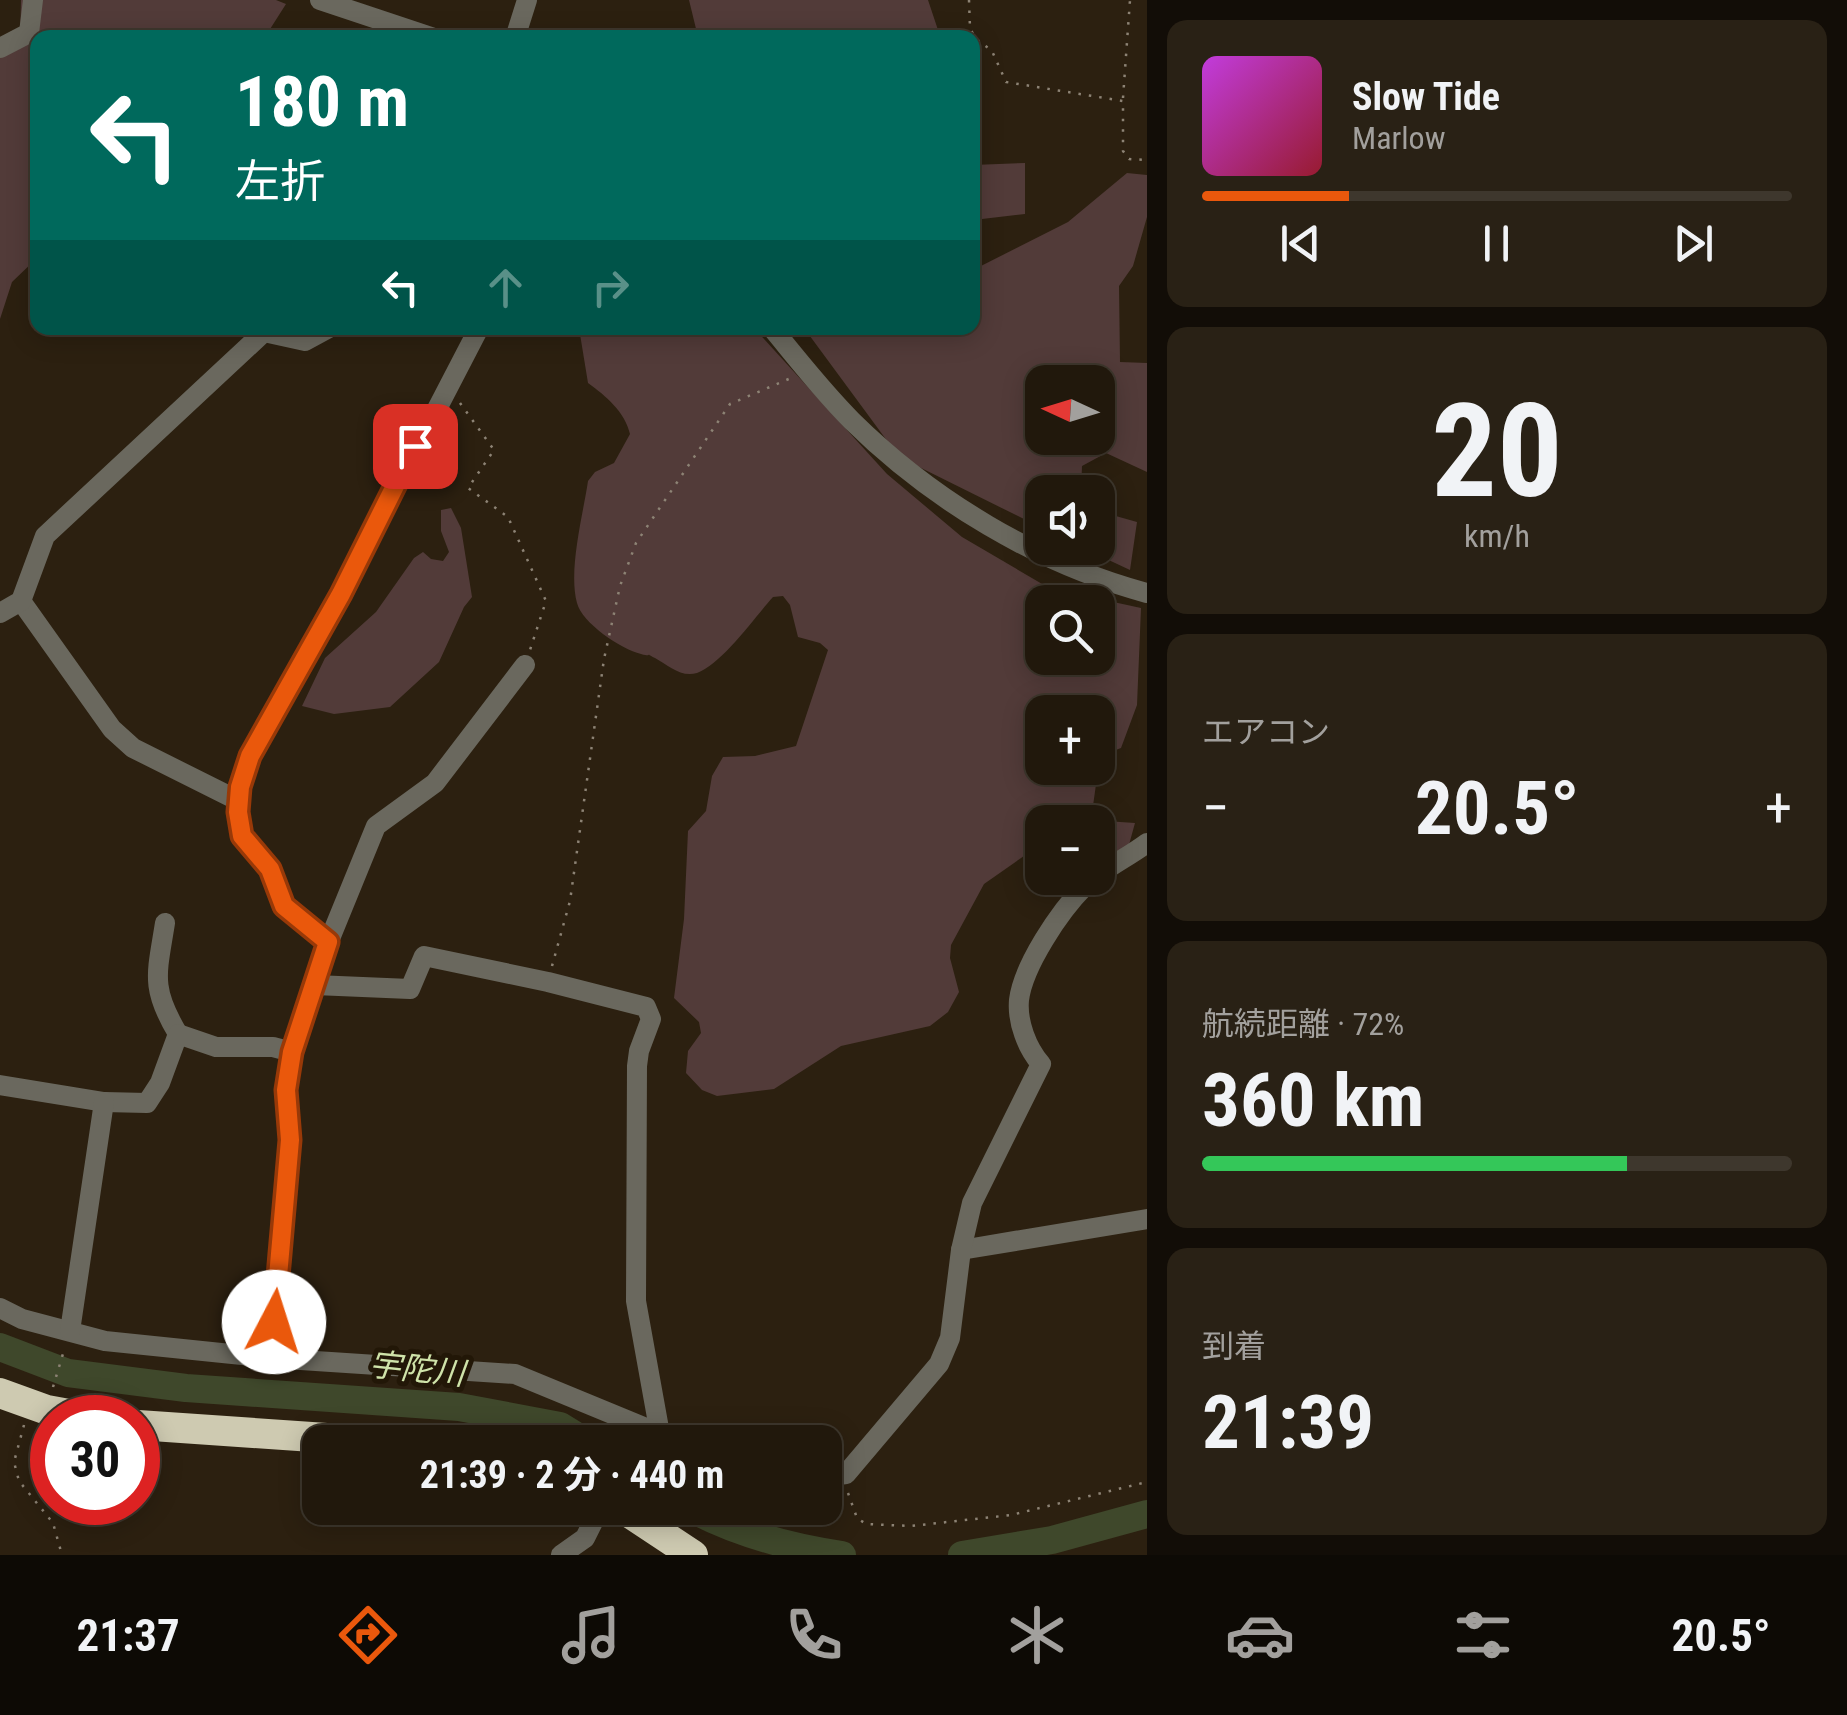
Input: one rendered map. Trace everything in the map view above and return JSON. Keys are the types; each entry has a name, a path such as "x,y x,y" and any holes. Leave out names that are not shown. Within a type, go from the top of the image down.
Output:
{"highway":[{"path":"0,1393 30,1400"},
{"path":"160,1427 302,1436"},
{"path":"648,1525 693,1555"}],"street":[{"path":"0,48 29,33 34,0"},
{"path":"320,0 410,30"},
{"path":"518,30 527,0"},
{"path":"0,614 20,601 45,536 258,335"},
{"path":"282,335 305,341 316,335"},
{"path":"328,942 284,906 270,869 242,836 239,800 250,756 341,594 471,335"},
{"path":"778,335 865,433 916,478 969,514 1104,582 1147,593"},
{"path":"20,601 112,729 133,748 239,800"},
{"path":"270,1358 290,1140 286,1090 292,1052 328,942 376,826 434,783 525,666"},
{"path":"842,1469 894,1421 940,1364 950,1338 972,1203 1041,1064 1030,1051 1020,1000 1033,962 1062,913 1086,885 1147,843"},
{"path":"165,923 156,982 178,1034 216,1047 273,1047 292,1052"},
{"path":"315,985 410,990 424,956 646,1007 651,1019 637,1066 636,1301 656,1425"},
{"path":"0,1085 104,1102 147,1103 160,1083 178,1034"},
{"path":"69,1333 104,1102"},
{"path":"962,1250 1147,1220"},
{"path":"0,1308 22,1319 105,1341 270,1358 515,1374 629,1425"},
{"path":"571,1552 592,1525"}],"path":[{"path":"969,0 971,30"},
{"path":"1130,0 1122,152 1129,159 1147,160"},
{"path":"980,42 992,51 1006,82 1123,100"},
{"path":"548,982 570,901 604,659 620,586 636,543 730,404 807,372"},
{"path":"447,384 494,450 468,488 508,516 546,601 525,666"},
{"path":"42,1395 69,1333"},
{"path":"30,1424 14,1462 19,1481 30,1495"},
{"path":"842,1491 857,1518 866,1524 911,1526 1011,1515 1147,1482"},
{"path":"53,1525 62,1555"}],"shaded area":[{"path":"21,0 276,0 286,4 269,30 30,30 30,265 12,282 0,319 0,51 20,46"},
{"path":"689,0 928,0 938,30 696,30"},
{"path":"1025,163 1025,214 980,221 980,165"},
{"path":"1127,173 1147,175 1147,217 1133,266 1119,286 1120,362 1147,363 1147,472 1110,455 1115,455 1115,365 1025,365 1025,455 1102,455 1082,466 1082,475 1025,475 1025,520 899,457 809,335 980,335 980,266 1068,222"},
{"path":"580,335 760,335 887,474 962,537 1044,585 1025,585 1025,675 1115,675 1115,602 1141,608 1137,705 1121,748 1115,750 1115,695 1025,695 1025,785 1096,785 1093,805 1025,805 1025,855 984,884 951,945 950,958 959,992 948,1012 930,1026 841,1046 774,1089 717,1096 702,1090 686,1073 688,1051 701,1033 699,1022 674,998 684,919 688,831 706,811 712,776 723,757 755,756 796,746 828,650 820,643 798,637 790,605 783,596 773,597 716,661 691,674 623,647 586,619 575,590 577,542 588,481 595,472 614,463 630,434 619,412 588,383"},
{"path":"451,508 461,528 472,597 439,662 390,707 334,714 302,706 325,658 376,612 414,558 423,552 431,559 443,561 449,552 441,531 441,510"},
{"path":"1115,516 1137,522 1130,570 1115,563"},
{"path":"1115,822 1135,823 1127,852 1115,851"}],"waterway":[{"name":"宇陀川","path":"0,1347 68,1373 186,1388 459,1407 555,1425"},
{"name":"宇陀川","path":"962,1555 1052,1540 1147,1514"},
{"name":"宇陀川","path":"726,1525 802,1548 842,1555"}],"route":[{"path":"274,1322 290,1140 286,1090 292,1052 328,942 284,906 270,869 242,836 238,812 240,787 250,756 341,594 415,446"}]}
